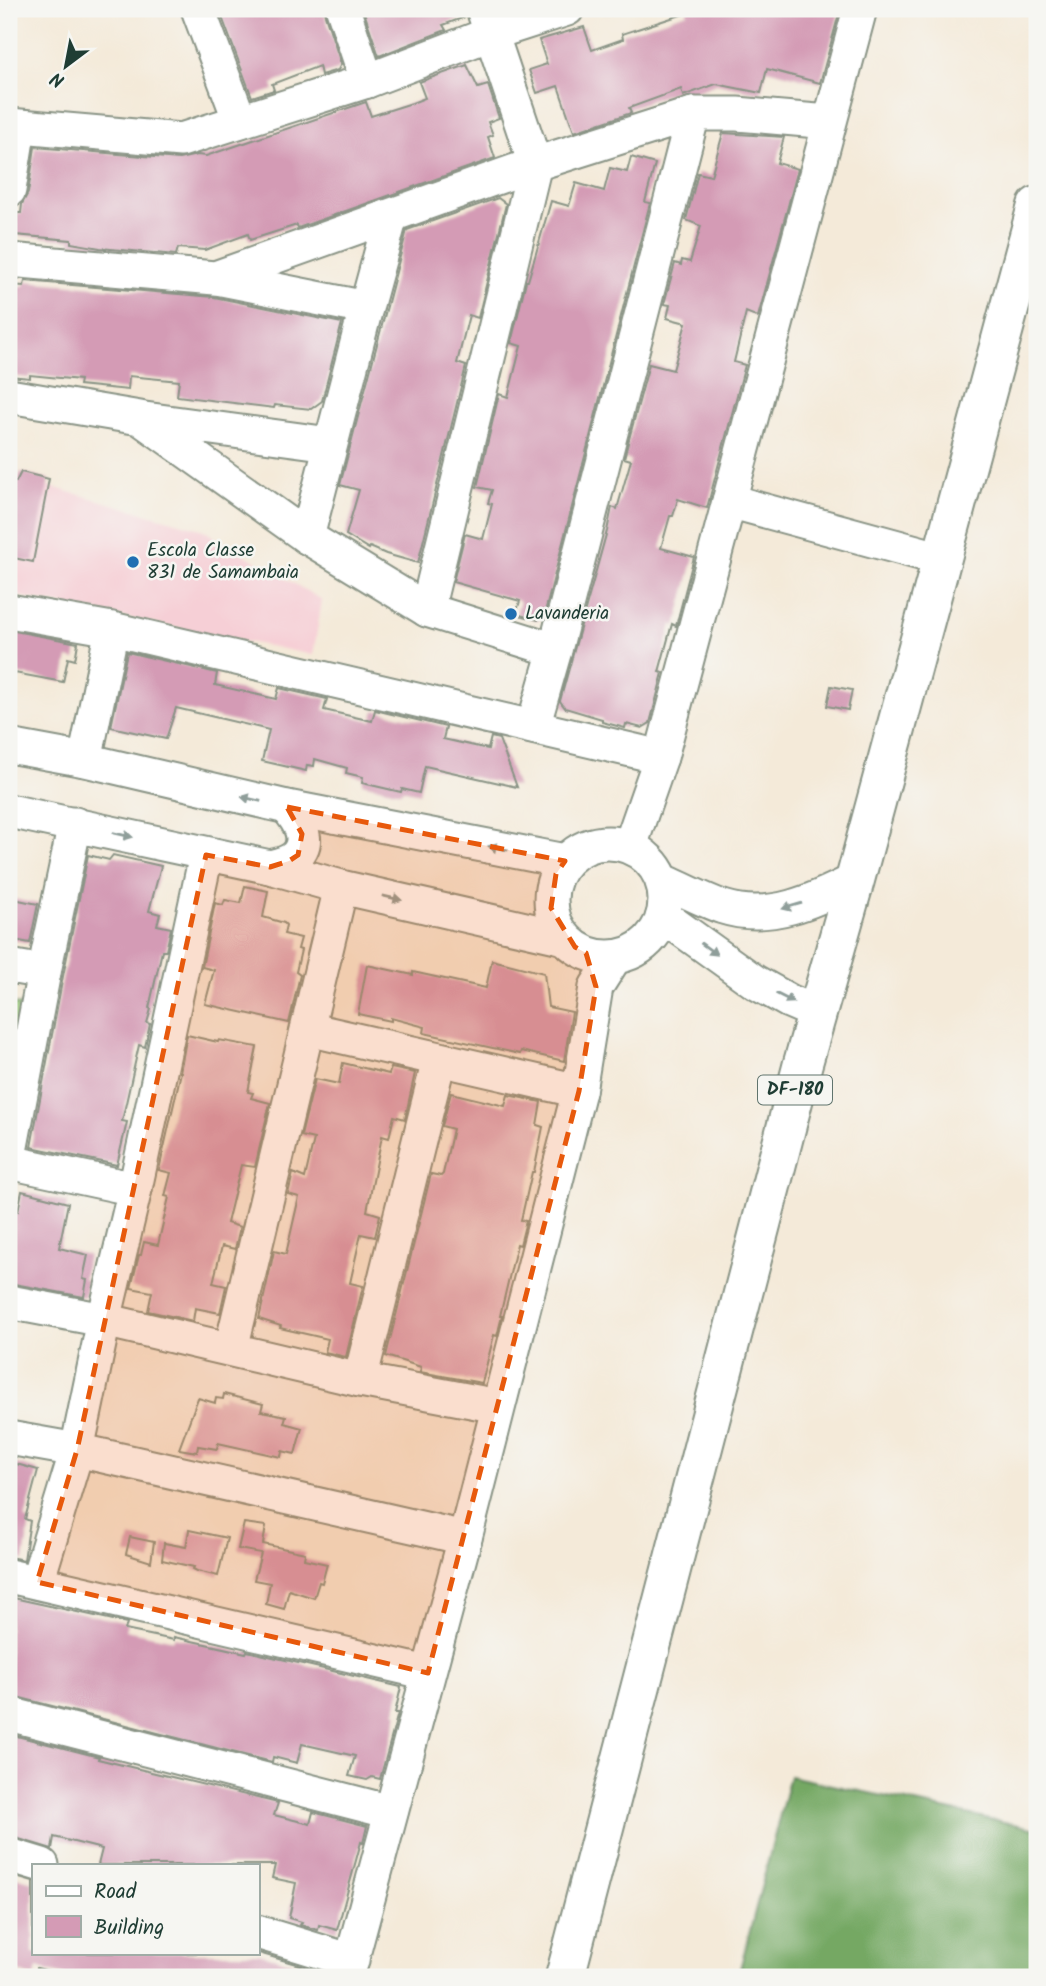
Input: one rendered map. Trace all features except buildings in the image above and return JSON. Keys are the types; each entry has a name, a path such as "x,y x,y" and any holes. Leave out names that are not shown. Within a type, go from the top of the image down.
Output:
{"highway":[{"name":"DF-180","path":"565,1977 817,1013 1037,206"}],"street":[{"path":"198,9 240,121"},
{"path":"344,9 367,81"},
{"path":"9,190 14,126 181,140 367,81 486,21 567,9"},
{"path":"630,846 662,757 860,9"},
{"path":"427,610 535,164 486,21"},
{"path":"215,278 535,164 693,114 737,114 829,122"},
{"path":"533,727 693,114"},
{"path":"307,537 391,216"},
{"path":"9,260 215,278 366,308"},
{"path":"9,396 139,418 330,444"},
{"path":"139,418 307,537 427,610 555,650"},
{"path":"729,501 942,559"},
{"path":"9,611 111,629 662,757"},
{"path":"85,760 111,629"},
{"path":"9,746 85,760 286,807 565,861"},
{"path":"270,867 298,855 302,845 300,821 286,807"},
{"path":"9,811 270,867 588,949 631,953 645,944 656,931 663,916 666,898 662,880 650,860 630,846 607,842 584,847 565,861 556,874 551,891 551,908 556,924 588,949 596,987 579,1091 465,1538 350,1969 259,1933"},
{"path":"75,824 9,1160 135,1189"},
{"path":"206,855 77,1450 23,1579 428,1673"},
{"path":"662,880 724,907 746,912 770,912 798,905 855,880"},
{"path":"231,1349 341,887"},
{"path":"663,916 755,982 817,1013"},
{"path":"9,966 44,972"},
{"path":"308,1030 579,1091"},
{"path":"360,1380 439,1060"},
{"path":"9,1302 104,1320 360,1380 498,1406"},
{"path":"9,1438 77,1450 465,1538"},
{"path":"9,1714 391,1812"},
{"path":"9,1855 39,1864"}],"highlighted area":[{"path":"287,807 565,861 556,874 551,908 575,947 586,953 596,987 579,1091 428,1673 37,1582 77,1450 206,855 270,867 289,861 298,855 302,834"}],"shaded area":[{"name":"Escola Classe 831 de Samambaia","path":"9,475 201,529 322,600 313,655 9,594"}],"green space":[{"path":"9,1003 22,1006 9,1066"},
{"path":"790,1776 1037,1829 1037,1977 738,1977"}],"place":[{"name":"Escola Classe 831 de Samambaia","path":"133,562"},
{"name":"Lavanderia","path":"511,614"}]}
